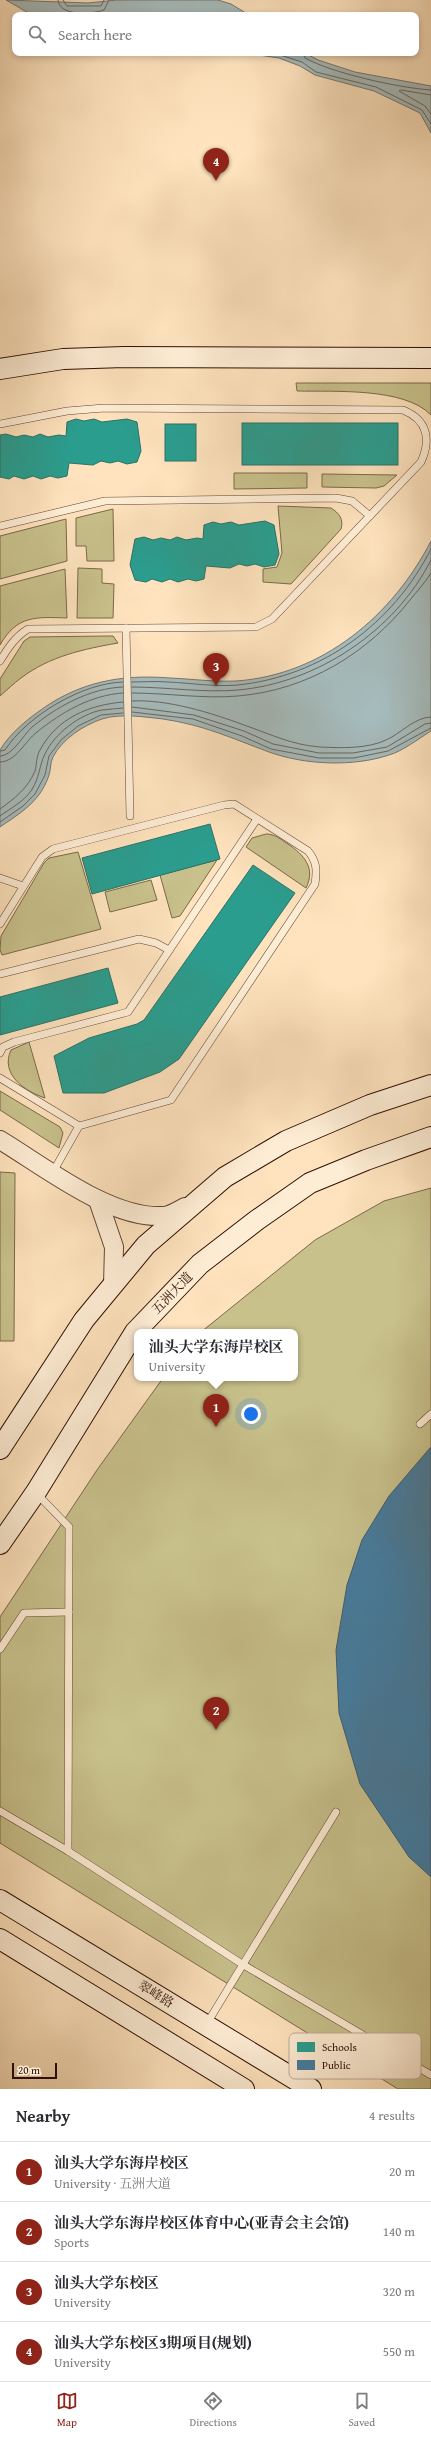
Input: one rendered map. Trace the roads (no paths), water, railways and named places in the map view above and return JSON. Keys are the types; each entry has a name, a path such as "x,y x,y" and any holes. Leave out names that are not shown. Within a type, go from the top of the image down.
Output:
{"main road":[{"path":"0,369 63,359 124,357 431,358"},
{"path":"0,1448 84,1320 146,1245 195,1202 225,1177 286,1141 370,1105 431,1085"},
{"name":"五洲大道","path":"138,1329 200,1264 257,1220 310,1183 366,1160 431,1137"},
{"name":"五洲大道","path":"0,1544 36,1492 134,1334"},
{"name":"翠峰路","path":"0,1900 289,2076"},
{"path":"0,1939 244,2089"},
{"name":"翠峰路","path":"295,2079 311,2089"}],"street":[{"path":"0,1140 98,1200 133,1214 165,1216 195,1202"},
{"path":"98,1200 114,1247 113,1285"}],"lane":[{"path":"0,424 67,411 104,408 403,410 418,418 428,436 427,451 421,462 272,619 256,627 28,629 20,634 11,644 0,661"},
{"path":"0,526 105,501 336,498 352,501 370,516"},
{"path":"126,628 130,816"},
{"path":"0,924 42,857 53,849 224,805 234,804 308,851 314,859 317,870 315,884 171,1100 79,1126 53,1172"},
{"path":"0,1053 3,1047 14,1042 128,1012 257,819"},
{"path":"0,878 23,886"},
{"path":"0,974 140,940 156,943 170,950"},
{"path":"0,1078 79,1126"},
{"path":"420,1424 431,1414"},
{"path":"36,1492 69,1527 68,1850"},
{"path":"0,1648 24,1613 69,1612"},
{"path":"0,1811 68,1850 242,1964 359,2033"},
{"path":"206,2025 336,1812"},
{"path":"421,2069 431,2075"}],"water":[{"path":"6,0 88,3 117,0 218,0 231,4 244,12 27,12"},
{"path":"265,56 311,56 318,60 355,72 431,86 431,133 420,113 374,91 315,75 300,66 279,58"},
{"path":"431,541 431,731 405,748 389,755 375,759 345,763 329,763 298,760 283,756 217,732 178,722 132,716 109,717 81,729 62,744 53,757 50,773 40,794 25,809 0,827 0,750 22,724 53,702 84,687 117,679 152,677 236,681 268,676 298,667 326,654 352,636 376,616 397,593 415,568"}],"place":[{"name":"汕头大学东校区3期项目(规划)","path":"216,181"},
{"name":"汕头大学东校区","path":"216,686"},
{"name":"汕头大学东海岸校区","path":"216,1427"},
{"name":"汕头大学东海岸校区体育中心(亚青会主会馆)","path":"216,1730"}]}
